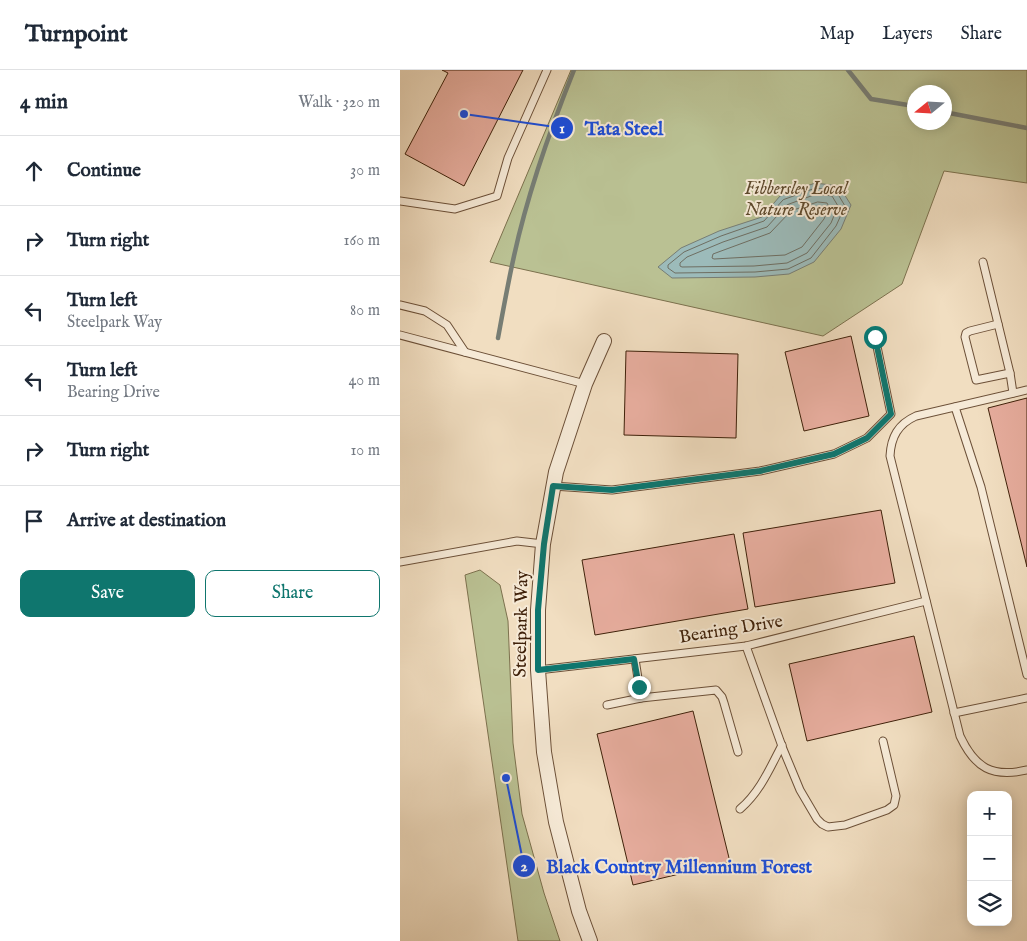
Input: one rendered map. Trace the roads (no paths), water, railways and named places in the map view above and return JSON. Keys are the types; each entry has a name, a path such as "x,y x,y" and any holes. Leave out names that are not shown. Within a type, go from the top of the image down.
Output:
{"street":[{"name":"Steelpark Way","path":"590,941 579,911 556,822 544,752 538,670 538,610 544,544 556,472 585,384 604,341"}],"lane":[{"path":"400,200 455,209 496,196 508,158 546,70"},
{"path":"983,262 1010,373 1013,393"},
{"path":"400,305 425,311 447,325 464,352"},
{"path":"998,324 970,331 966,333 965,337 976,380 1010,373"},
{"path":"400,336 585,384"},
{"path":"553,486 612,490 760,471 834,454 867,438 891,414 875,337"},
{"path":"1027,390 916,416 899,427 894,436 890,456 954,713 965,748 974,759 984,766 1003,773 1027,770"},
{"path":"955,408 981,487 1027,675"},
{"path":"400,562 518,541 544,544"},
{"name":"Bearing Drive","path":"538,670 746,646 926,601"},
{"path":"746,646 800,790 822,824 828,827 845,825 887,810 894,805 896,796 883,741"},
{"path":"634,659 641,698"},
{"path":"607,705 641,698 716,690 722,697 738,752"},
{"path":"954,713 1027,698"},
{"path":"740,809 758,789 782,745"}],"water":[{"path":"815,183 839,186 851,205 841,229 814,262 789,274 755,277 672,278 658,267 681,248 719,231 762,217 780,196"}],"waterway":[{"path":"498,338 526,208 548,138 574,70"},
{"path":"848,70 871,99 907,105"},
{"path":"952,114 1027,128"}],"place":[{"name":"Tata Steel","path":"464,114"},
{"name":"Black Country Millennium Forest","path":"506,778"}],"park label":[{"name":"Fibbersley Local Nature Reserve","path":"796,199"}]}
